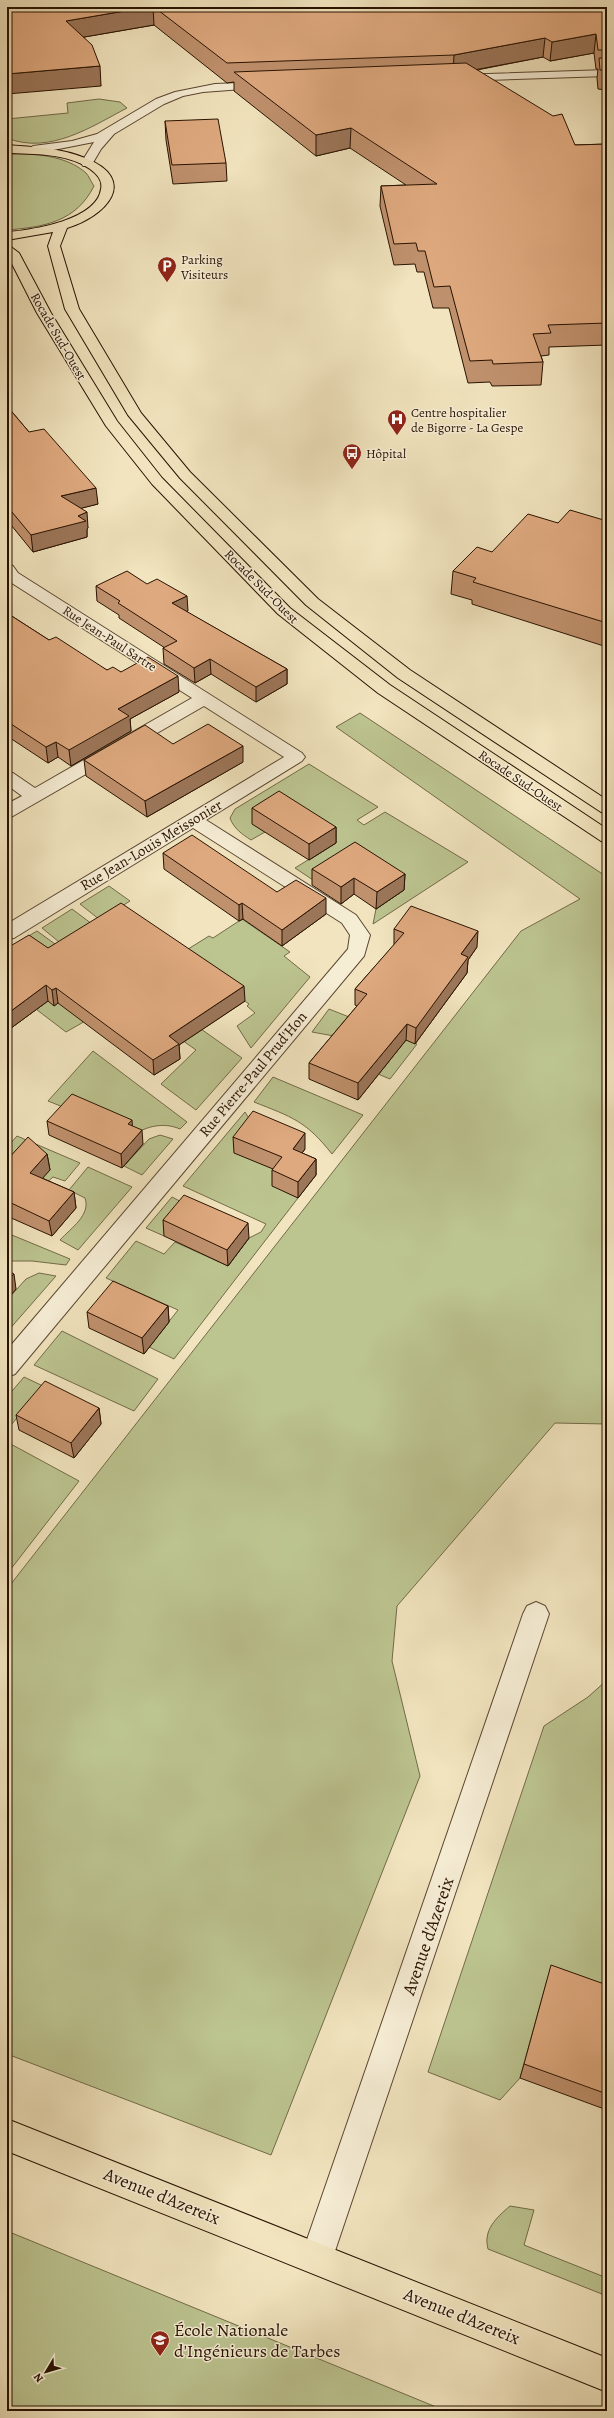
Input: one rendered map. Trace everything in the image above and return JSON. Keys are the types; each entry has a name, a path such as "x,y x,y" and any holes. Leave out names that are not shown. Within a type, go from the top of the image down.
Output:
{"main road":[{"path":"7,149 33,150 63,154 87,163 101,173 108,185 106,196 98,208 82,218 61,226 7,236"},
{"name":"Rocade Sud-Ouest","path":"61,226 54,246 72,309 135,415 185,475 312,602 398,670 607,808"},
{"name":"Rocade Sud-Ouest","path":"7,248 13,253 44,314 111,423 157,481 284,612 384,689 607,837"},
{"name":"Avenue d'Azereix","path":"7,2135 607,2375"}],"street":[{"path":"443,78 607,73"},
{"path":"33,150 81,143 110,132 166,98 182,93 207,88 277,85"},
{"path":"87,163 96,147 110,132"},
{"name":"Rue Jean-Paul Sartre","path":"9,574 296,757"},
{"path":"7,812 205,698"},
{"name":"Rue Jean-Louis Meissonier","path":"7,933 296,757"},
{"path":"7,777 35,796"},
{"name":"Rue Pierre-Paul Prud'Hon","path":"7,1367 357,951 360,936 349,919 192,819"},
{"name":"Avenue d'Azereix","path":"317,2258 536,1614"}],"green space":[{"path":"99,99 120,102 127,108 84,130 54,141 38,143 23,142 7,138 7,119 68,113 67,103"},
{"path":"7,154 48,156 69,162 86,173 94,186 87,198 78,208 68,215 58,220 34,227 7,230"},
{"path":"360,713 607,877 607,1424 555,1423 397,1606 392,1661 420,1776 271,2155 7,2054 7,1589 521,931 580,899 336,727"},
{"path":"309,764 378,807 357,820 364,825 385,812 468,862 373,924 376,909 401,892 334,894 295,868 332,845 253,824 265,832 251,840 236,828 230,818 235,809"},
{"path":"109,886 130,901 100,920 80,904"},
{"path":"72,909 92,924 108,1008 66,1032 7,987 7,970 64,946 42,928"},
{"path":"242,919 290,952 284,956 310,977 251,1048 237,1026 255,1013 247,1006 249,1004 204,973 148,974 209,936 213,938"},
{"path":"37,931 55,944 56,949 7,949"},
{"path":"160,1000 242,1058 196,1110 161,1084 196,1050 169,1031"},
{"path":"329,1009 417,1044 390,1079 378,1074 388,1063 386,1056 345,1038 312,1032"},
{"path":"93,1051 187,1122 180,1129 162,1125 144,1129 133,1135 48,1101"},
{"path":"273,1077 363,1115 332,1154 314,1134 298,1121 254,1102"},
{"path":"245,1112 298,1198 174,1359 149,1347 178,1310 106,1278 136,1241 164,1254 175,1242 228,1266 249,1238 261,1232 266,1224 183,1186"},
{"path":"160,1135 173,1139 142,1175 124,1166 149,1139"},
{"path":"17,1136 80,1163 65,1181 53,1177 46,1183 7,1169 7,1147"},
{"path":"88,1167 132,1187 78,1250 60,1240 83,1216 86,1204 85,1198 69,1190"},
{"path":"172,1197 189,1206 164,1236 146,1228"},
{"path":"7,1233 70,1259 66,1265 32,1261 7,1261"},
{"path":"39,1273 56,1276 7,1332 7,1300 26,1279"},
{"path":"62,1331 158,1379 134,1411 34,1365"},
{"path":"24,1377 43,1386 7,1430 7,1397"},
{"path":"7,1442 79,1481 7,1574"},
{"path":"607,1680 607,2002 547,1980 520,2078 500,2100 428,2072 544,1726 588,1697"},
{"path":"510,2206 534,2210 524,2245 607,2278 607,2296 488,2249 487,2236 489,2230 500,2215"},
{"name":"École Nationale d'Ingénieurs de Tarbes","path":"7,2231 441,2409 440,2411 7,2411"}],"building":[{"path":"7,7 148,7 66,21 92,45 100,66 7,74"},
{"path":"154,7 607,7 607,50 598,50 596,34 552,42 545,38 454,55 227,63"},
{"path":"599,58 607,58 607,70 600,70"},
{"path":"466,63 553,116 562,114 575,145 607,144 607,323 548,325 551,333 533,334 543,362 493,364 492,360 470,361 450,286 434,287 425,251 418,251 416,243 394,244 381,186 437,184 351,128 316,135 234,72"},
{"path":"218,119 226,163 172,165 165,121"},
{"path":"7,406 29,432 44,429 96,488 61,496 87,512 78,516 86,521 31,535 7,506"},
{"path":"570,510 607,521 607,623 473,582 476,578 453,571 477,547 492,552 528,514 558,523"},
{"path":"127,571 147,584 157,579 187,596 172,603 287,669 256,687 210,659 194,668 163,648 177,641 118,603 120,601 96,586"},
{"path":"7,613 49,640 56,637 107,670 113,667 121,672 148,657 178,676 118,709 129,716 69,750 56,742 46,747 8,722 7,723"},
{"path":"208,724 243,746 145,801 84,760 145,725 173,744"},
{"path":"279,791 336,827 309,844 252,808"},
{"path":"192,835 277,892 296,880 326,898 282,930 242,903 239,905 163,853"},
{"path":"355,842 405,874 377,892 354,878 341,887 312,869"},
{"path":"121,903 244,986 169,1036 179,1044 153,1060 56,988 52,990 46,985 7,1014 7,948 29,935 48,948"},
{"path":"411,906 478,931 461,954 468,957 416,1028 407,1024 358,1083 309,1063 367,994 355,989 404,933 394,929"},
{"path":"72,1094 132,1120 128,1124 142,1130 121,1154 47,1121"},
{"path":"253,1111 305,1133 293,1149 316,1159 298,1182 272,1170 282,1157 233,1137"},
{"path":"28,1137 47,1154 30,1173 74,1192 49,1221 7,1201 7,1160"},
{"path":"184,1195 248,1223 227,1250 163,1220"},
{"path":"7,1270 14,1274 7,1281"},
{"path":"113,1281 168,1306 142,1338 87,1312"},
{"path":"45,1381 99,1408 71,1443 16,1415"},
{"path":"551,1965 607,1985 607,2094 524,2064"}],"place":[{"name":"Parking Visiteurs","path":"167,283"},
{"name":"Centre hospitalier de Bigorre - La Gespe","path":"397,436"},
{"name":"Hôpital","path":"352,470"},
{"name":"École Nationale d'Ingénieurs de Tarbes","path":"160,2357"}]}
